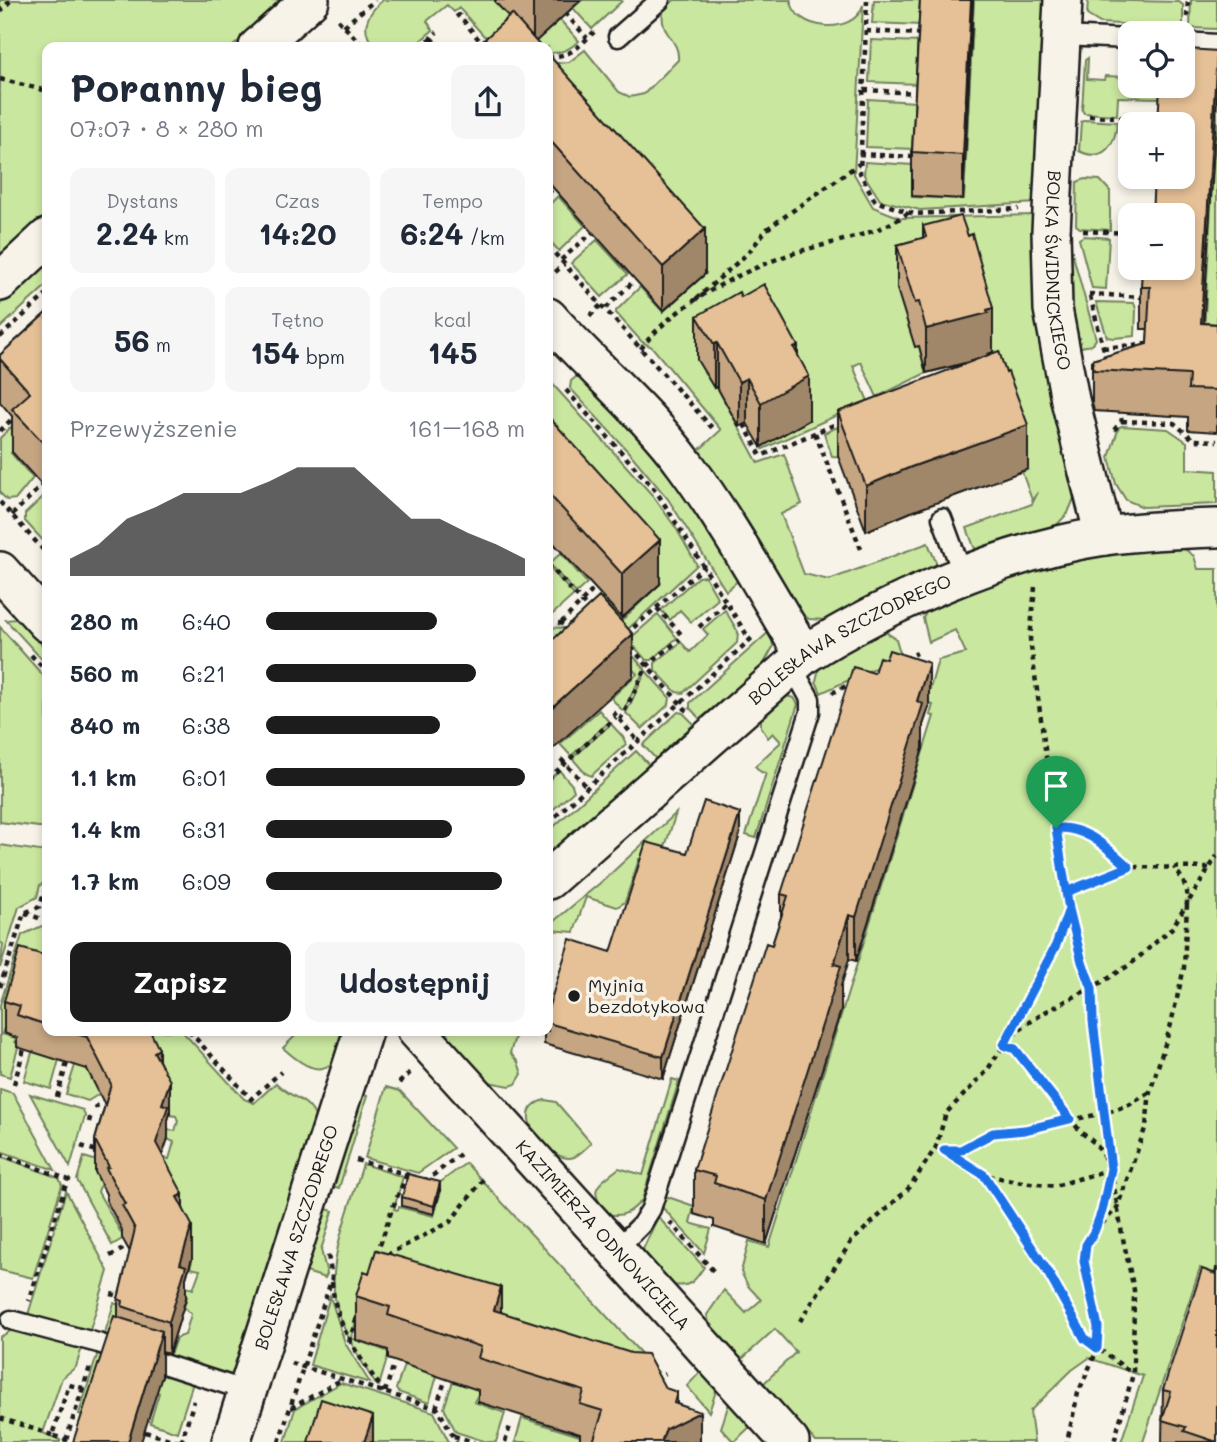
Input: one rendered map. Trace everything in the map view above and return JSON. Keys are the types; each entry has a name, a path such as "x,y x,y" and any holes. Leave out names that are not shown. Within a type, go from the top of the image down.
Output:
{"street":[{"name":"BOLKA ŚWIDNICKIEGO","path":"1062,18 1062,219 1051,290 1060,356 1104,536"},
{"path":"268,42 309,21"},
{"path":"0,282 42,243"},
{"path":"553,327 639,411 684,464 726,526 779,614 798,661"},
{"name":"BOLESŁAWA SZCZODREGO","path":"553,876 798,661 852,628 963,575 1051,548 1104,536 1173,529 1217,528"},
{"path":"0,571 42,617"},
{"name":"BOLESŁAWA SZCZODREGO","path":"231,1442 361,1036"},
{"name":"KAZIMIERZA ODNOWICIELA","path":"422,1036 790,1442"}],"lane":[{"path":"618,37 660,0"},
{"path":"1062,18 1118,35"},
{"path":"1195,43 1217,44"},
{"path":"942,518 963,575"},
{"path":"616,1250 641,1225 653,1204 810,712 798,661"},
{"path":"17,1322 98,1343 247,1391"}],"path":[{"path":"0,12 11,0"},
{"path":"344,26 375,0"},
{"path":"867,0 859,164 860,173 875,201 914,214 1062,219 1118,231"},
{"path":"565,13 587,38"},
{"path":"456,17 459,15 483,42"},
{"path":"309,21 344,26 359,42"},
{"path":"866,31 921,34"},
{"path":"427,42 438,32"},
{"path":"431,38 435,42"},
{"path":"0,79 42,90"},
{"path":"864,90 918,93"},
{"path":"1077,116 1118,117"},
{"path":"859,154 915,157"},
{"path":"641,349 748,253 766,229 859,164"},
{"path":"687,306 744,274 788,255 892,223 909,212"},
{"path":"553,273 593,232"},
{"path":"553,251 715,430"},
{"path":"606,308 635,280"},
{"path":"1086,282 1109,369"},
{"path":"1089,295 1143,297"},
{"path":"0,337 42,299"},
{"path":"1060,356 1135,344 1163,343"},
{"path":"566,390 656,492 750,640"},
{"path":"1117,400 1122,421"},
{"path":"0,431 19,412"},
{"path":"744,424 761,456 852,416"},
{"path":"1110,438 1122,421 1174,423 1194,440 1217,442"},
{"path":"815,433 861,549"},
{"path":"12,515 42,485"},
{"path":"0,502 42,548"},
{"path":"1051,548 1034,588 1030,639 1069,909 1082,962 1092,988 1093,1021 1111,1169 1134,1290 1133,1374 1114,1442"},
{"path":"705,566 623,637 710,737"},
{"path":"553,570 597,618"},
{"path":"560,623 594,588"},
{"path":"699,627 727,602"},
{"path":"553,773 563,761 616,716 647,666 680,637 657,608"},
{"path":"553,818 779,614"},
{"path":"553,622 582,625"},
{"path":"893,664 916,653"},
{"path":"810,703 858,681"},
{"path":"616,716 638,741"},
{"path":"563,761 587,787"},
{"path":"1056,828 1077,830 1100,841 1129,867"},
{"path":"1004,1045 1021,1028 1047,1011 1131,964 1172,928 1217,856"},
{"path":"1066,892 1129,867 1210,868"},
{"path":"1094,1232 1117,1208 1146,1126 1150,1092 1170,1028 1184,968 1187,892 1174,867"},
{"path":"24,913 39,907 42,900"},
{"path":"800,1321 851,1242 910,1187 936,1147 946,1113 986,1072 1004,1045 1056,945 1069,909"},
{"path":"24,913 42,918"},
{"path":"0,987 24,913"},
{"path":"194,1036 251,1099 281,1072"},
{"path":"1004,1045 1015,1049 1070,1119 1096,1144 1111,1169 1102,1211 1086,1245 1084,1261 1098,1327 1097,1348 1077,1393 1067,1442"},
{"path":"14,1084 24,1049"},
{"path":"57,1097 67,1063"},
{"path":"944,1150 961,1150 993,1133 1025,1130 1104,1113 1129,1105 1150,1092"},
{"path":"89,1122 93,1111 103,1102"},
{"path":"81,1146 101,1153"},
{"path":"936,1147 984,1175 1055,1186 1111,1169"},
{"path":"355,1159 427,1180 463,1152"},
{"path":"0,1154 69,1180 17,1322"},
{"path":"407,1174 392,1209 375,1262 450,1222 485,1177"},
{"path":"984,1175 1046,1269 1085,1339 1133,1374"},
{"path":"653,1204 716,1274"},
{"path":"110,1256 127,1247"},
{"path":"332,1278 333,1299 349,1342 385,1393"},
{"path":"111,1294 125,1298"},
{"path":"349,1342 360,1307"},
{"path":"0,1418 66,1441 98,1343"},
{"path":"260,1353 436,1408 457,1442"},
{"path":"385,1393 394,1364"},
{"path":"652,1384 665,1373"},
{"path":"145,1432 181,1442 201,1376"},
{"path":"290,1409 342,1380"},
{"path":"436,1408 445,1381"},
{"path":"52,1435 69,1385 83,1388"},
{"path":"74,1418 83,1422"},
{"path":"505,1442 510,1426"},
{"path":"453,1435 474,1442"}],"green space":[{"path":"0,0 284,0 238,42 42,42 42,220 0,258"},
{"path":"383,0 500,0 531,42 505,42 484,36 459,8 454,12 447,5 427,21 433,30 419,42 371,42 366,28 373,10"},
{"path":"582,0 622,1 592,29 573,8"},
{"path":"674,0 791,0 794,10 802,18 824,26 848,22 857,15 863,5 854,174 873,207 901,218 1036,215 1075,496 1068,513 1051,531 979,551 974,547 967,528 1032,504 1038,492 1032,500 1022,471 1027,470 832,456 824,433 940,382 993,351 919,346 926,373 877,397 861,362 853,366 868,401 763,449 761,447 809,420 698,360 714,388 717,387 758,463 784,454 802,504 781,514 804,574 829,580 928,543 936,562 936,569 826,620 809,619 797,610 696,453 721,430 652,347 642,342 616,313 640,287 663,312 706,273 553,103 553,64 569,62 585,50 619,92 630,97 644,94 678,60 676,47 664,26 663,11"},
{"path":"874,0 922,0 921,25 872,23"},
{"path":"974,0 1048,0 1036,203 920,210 880,200 864,175 865,162 913,165 912,197 964,199"},
{"path":"1088,0 1179,2 1183,5 1183,21 1100,23 1087,15"},
{"path":"1191,0 1217,0 1217,29 1195,28 1195,21 1190,21"},
{"path":"560,20 579,41 565,50 553,53 553,42 534,42"},
{"path":"871,40 920,42 918,84 869,82"},
{"path":"1088,58 1087,79 1104,80 1105,76 1118,77 1117,115 1084,113 1082,110 1085,60"},
{"path":"1195,81 1217,82 1217,92 1195,91"},
{"path":"1217,97 1217,339 1204,332"},
{"path":"868,99 916,102 914,149 866,147"},
{"path":"1081,122 1117,122 1114,138 1102,153 1095,155 1079,151"},
{"path":"1085,179 1100,180 1110,191 1110,230 1080,228 1076,225 1077,182"},
{"path":"558,196 585,226 559,251 553,244 553,201"},
{"path":"1067,234 1096,339 1092,345 1074,348 1068,314"},
{"path":"1084,236 1109,238 1106,289 1092,288 1079,239"},
{"path":"597,240 628,274 602,297 571,263"},
{"path":"42,266 42,290 0,328 0,304"},
{"path":"1096,302 1134,303 1135,336 1107,337"},
{"path":"582,372 656,452 741,578 726,591 668,499 570,388 571,381"},
{"path":"553,385 653,496 676,528 697,565 627,630 590,609 601,598 622,620 661,583 553,464"},
{"path":"18,420 42,420 42,425 11,453 33,478 16,499 7,500 0,493 0,438"},
{"path":"1119,427 1168,429 1187,442 1187,469 1217,471 1217,504 1143,507 1126,500 1116,484 1109,457"},
{"path":"42,498 42,540 25,521 25,514"},
{"path":"1182,547 1194,556 1198,569 1217,569 1217,1274 1200,1268 1143,1442 1121,1442 1143,1376 1089,1358 1072,1370 1030,1411 1034,1442 816,1442 763,1384 796,1352 775,1329 741,1360 710,1327 707,1315 724,1290 746,1313 761,1300 748,1286 741,1272 749,1241 769,1247 934,716 930,715 933,705 926,703 938,660 966,653 955,630 929,642 923,618 927,611 1017,575 1117,552"},
{"path":"561,553 587,583 576,593 553,568 553,560"},
{"path":"553,572 574,595 553,614"},
{"path":"705,576 718,599 691,622 680,610 670,620 661,610 698,577"},
{"path":"725,610 738,632 737,643 683,693 676,692 655,670 655,663 681,642 690,652 708,635 703,629"},
{"path":"658,614 677,638 652,660 646,660 632,644 633,636"},
{"path":"15,619 22,623 42,645 42,660 6,620"},
{"path":"0,627 42,674 42,827 0,822"},
{"path":"553,627 607,631 614,635 645,669 623,711 611,698 637,674 600,633 553,675"},
{"path":"771,630 773,647 762,667 700,719 690,708 690,703"},
{"path":"880,633 887,633 896,639 901,656 821,693 816,681 819,668"},
{"path":"646,671 670,698 669,704 642,729 626,713"},
{"path":"781,697 794,698 798,704 756,838 746,835 766,773 755,766 781,742 773,733 768,738 761,727 761,716"},
{"path":"599,710 609,722 571,756 560,744"},
{"path":"678,712 683,713 694,724 656,759 643,745"},
{"path":"611,724 626,744 591,776 572,758"},
{"path":"636,751 649,765 553,853 553,827"},
{"path":"559,770 574,791 553,810 553,776"},
{"path":"676,813 660,862 639,859 625,902 617,907 586,897 574,932 553,930 553,922 605,879"},
{"path":"0,845 42,851 42,884 37,897 19,907 0,968 3,944 0,942"},
{"path":"42,926 42,977 19,979 2,1034 16,1038 15,1042 19,1044 10,1077 0,1074 0,1005 22,935"},
{"path":"141,1036 187,1036 244,1099 254,1103 276,1083 308,1106 316,1118 233,1379 104,1336 114,1303 126,1308 117,1336 171,1352 176,1338 185,1335 191,1314 184,1307 187,1297 180,1295 184,1286 193,1289 200,1270 190,1268 192,1261 184,1244 159,1157 169,1159 174,1142 165,1138 168,1130 175,1131 178,1121 176,1116 170,1115 154,1083 165,1074 158,1058"},
{"path":"295,1036 345,1036 335,1059 327,1067 313,1068 306,1065 283,1048"},
{"path":"448,1036 515,1036 510,1053 518,1062 522,1074 516,1084 510,1086 488,1082"},
{"path":"33,1049 60,1056 51,1089 24,1081"},
{"path":"76,1062 92,1067 104,1091 88,1101 66,1094"},
{"path":"672,1079 679,1081 642,1200 627,1213 607,1214 597,1199 597,1188 619,1168 643,1175"},
{"path":"386,1087 400,1091 453,1148 418,1173 365,1158"},
{"path":"0,1089 13,1093 55,1170 0,1151"},
{"path":"30,1094 83,1110 85,1116 70,1167"},
{"path":"358,1094 367,1096 339,1188 329,1185"},
{"path":"545,1100 556,1102 591,1143 576,1156 565,1158 555,1153 536,1136 530,1125 529,1114 533,1106"},
{"path":"0,1156 59,1178 62,1185 33,1278 0,1270"},
{"path":"84,1157 107,1164 98,1192 124,1238 112,1245 77,1180"},
{"path":"466,1163 658,1372 641,1386 360,1309 351,1338 389,1352 379,1386 376,1385 344,1328 334,1291 339,1243 363,1164 403,1177 394,1209 398,1210 399,1207 434,1216 441,1191 438,1184"},
{"path":"66,1191 108,1271 89,1333 27,1318"},
{"path":"665,1196 694,1206 690,1223 711,1229 704,1253 662,1207"},
{"path":"323,1208 333,1211 321,1250 327,1274 325,1278 303,1271"},
{"path":"658,1217 704,1267 689,1284 674,1285 645,1254 643,1249"},
{"path":"330,1296 345,1343 370,1383 310,1365"},
{"path":"14,1329 82,1347 76,1367 62,1378 43,1433 60,1442 0,1442 0,1337"},
{"path":"98,1352 193,1383 177,1432 150,1423 159,1393 108,1376 94,1418 79,1414"},
{"path":"407,1356 440,1366 429,1403 396,1389"},
{"path":"702,1370 717,1388 709,1412 687,1386"},
{"path":"456,1372 485,1381 474,1402 505,1413 496,1442 487,1442 456,1432 444,1408"},
{"path":"341,1383 434,1412 449,1442 285,1442 295,1409"},
{"path":"731,1397 755,1422 734,1442 721,1428"},
{"path":"522,1418 583,1437 582,1442 515,1442"}],"building":[{"path":"920,0 971,0 963,155 912,152"},
{"path":"512,14 537,42 481,42"},
{"path":"1195,49 1217,51 1201,323 1217,324 1217,390 1188,389 1189,375 1094,370 1092,360 1147,344 1150,287 1141,287 1141,280 1195,280 1195,203 1153,203 1153,189 1195,189 1195,112 1159,112 1159,98 1195,98"},
{"path":"553,60 705,229 663,267 553,144"},
{"path":"961,216 968,236 972,234 993,308 987,310 988,313 926,329 919,302 915,303 897,245 926,237 923,226"},
{"path":"764,284 798,346 794,348 809,376 761,403 747,378 739,382 717,343 714,344 697,316 739,292 741,297"},
{"path":"42,317 42,442 12,409 30,393 0,359 0,355"},
{"path":"999,351 1028,425 866,486 838,412"},
{"path":"553,422 660,540 622,574 553,498"},
{"path":"599,597 633,634 553,706 553,639"},
{"path":"889,650 929,663 917,701 923,704 856,917 849,915 834,964 841,966 766,1200 714,1183 716,1176 694,1170 766,943 772,945 788,896 781,894 853,667 874,673 879,657 886,659"},
{"path":"704,801 740,813 663,1057 553,1024 553,993 570,939 611,952 646,842 687,853"},
{"path":"20,948 42,955 42,1023 17,1015 20,1006 4,1001"},
{"path":"84,1036 152,1036 159,1049 154,1052 170,1081 162,1104 168,1106 156,1143 183,1194 177,1197 192,1225 180,1264 186,1266 169,1322 122,1306 123,1301 118,1299 135,1229 95,1140 111,1084 87,1037"},
{"path":"408,1174 440,1182 434,1206 402,1197"},
{"path":"376,1250 501,1287 494,1310 631,1353 647,1354 665,1388 677,1392 674,1403 700,1412 666,1429 661,1442 593,1442 603,1411 580,1404 584,1391 478,1358 481,1347 388,1315 390,1307 356,1296 364,1271 369,1273"},
{"path":"1216,1268 1217,1442 1184,1431 1186,1427 1162,1420 1171,1392 1163,1390 1202,1269 1215,1274"},
{"path":"114,1316 162,1331 128,1442 73,1442"},
{"path":"321,1399 373,1416 364,1442 308,1442"}],"place":[{"name":"Myjnia bezdotykowa","path":"574,996"}],"route":[{"path":"1056,828 1066,892 1069,909 1082,962 1092,988 1093,1021 1111,1169 1102,1211 1086,1245 1084,1261 1098,1327 1097,1348 1085,1339 1046,1269 984,1175 944,1150 961,1150 993,1133 1025,1130 1070,1119 1015,1049 1004,1045 1056,945 1069,909 1066,892 1129,867 1100,841 1077,830 1056,828"}]}
